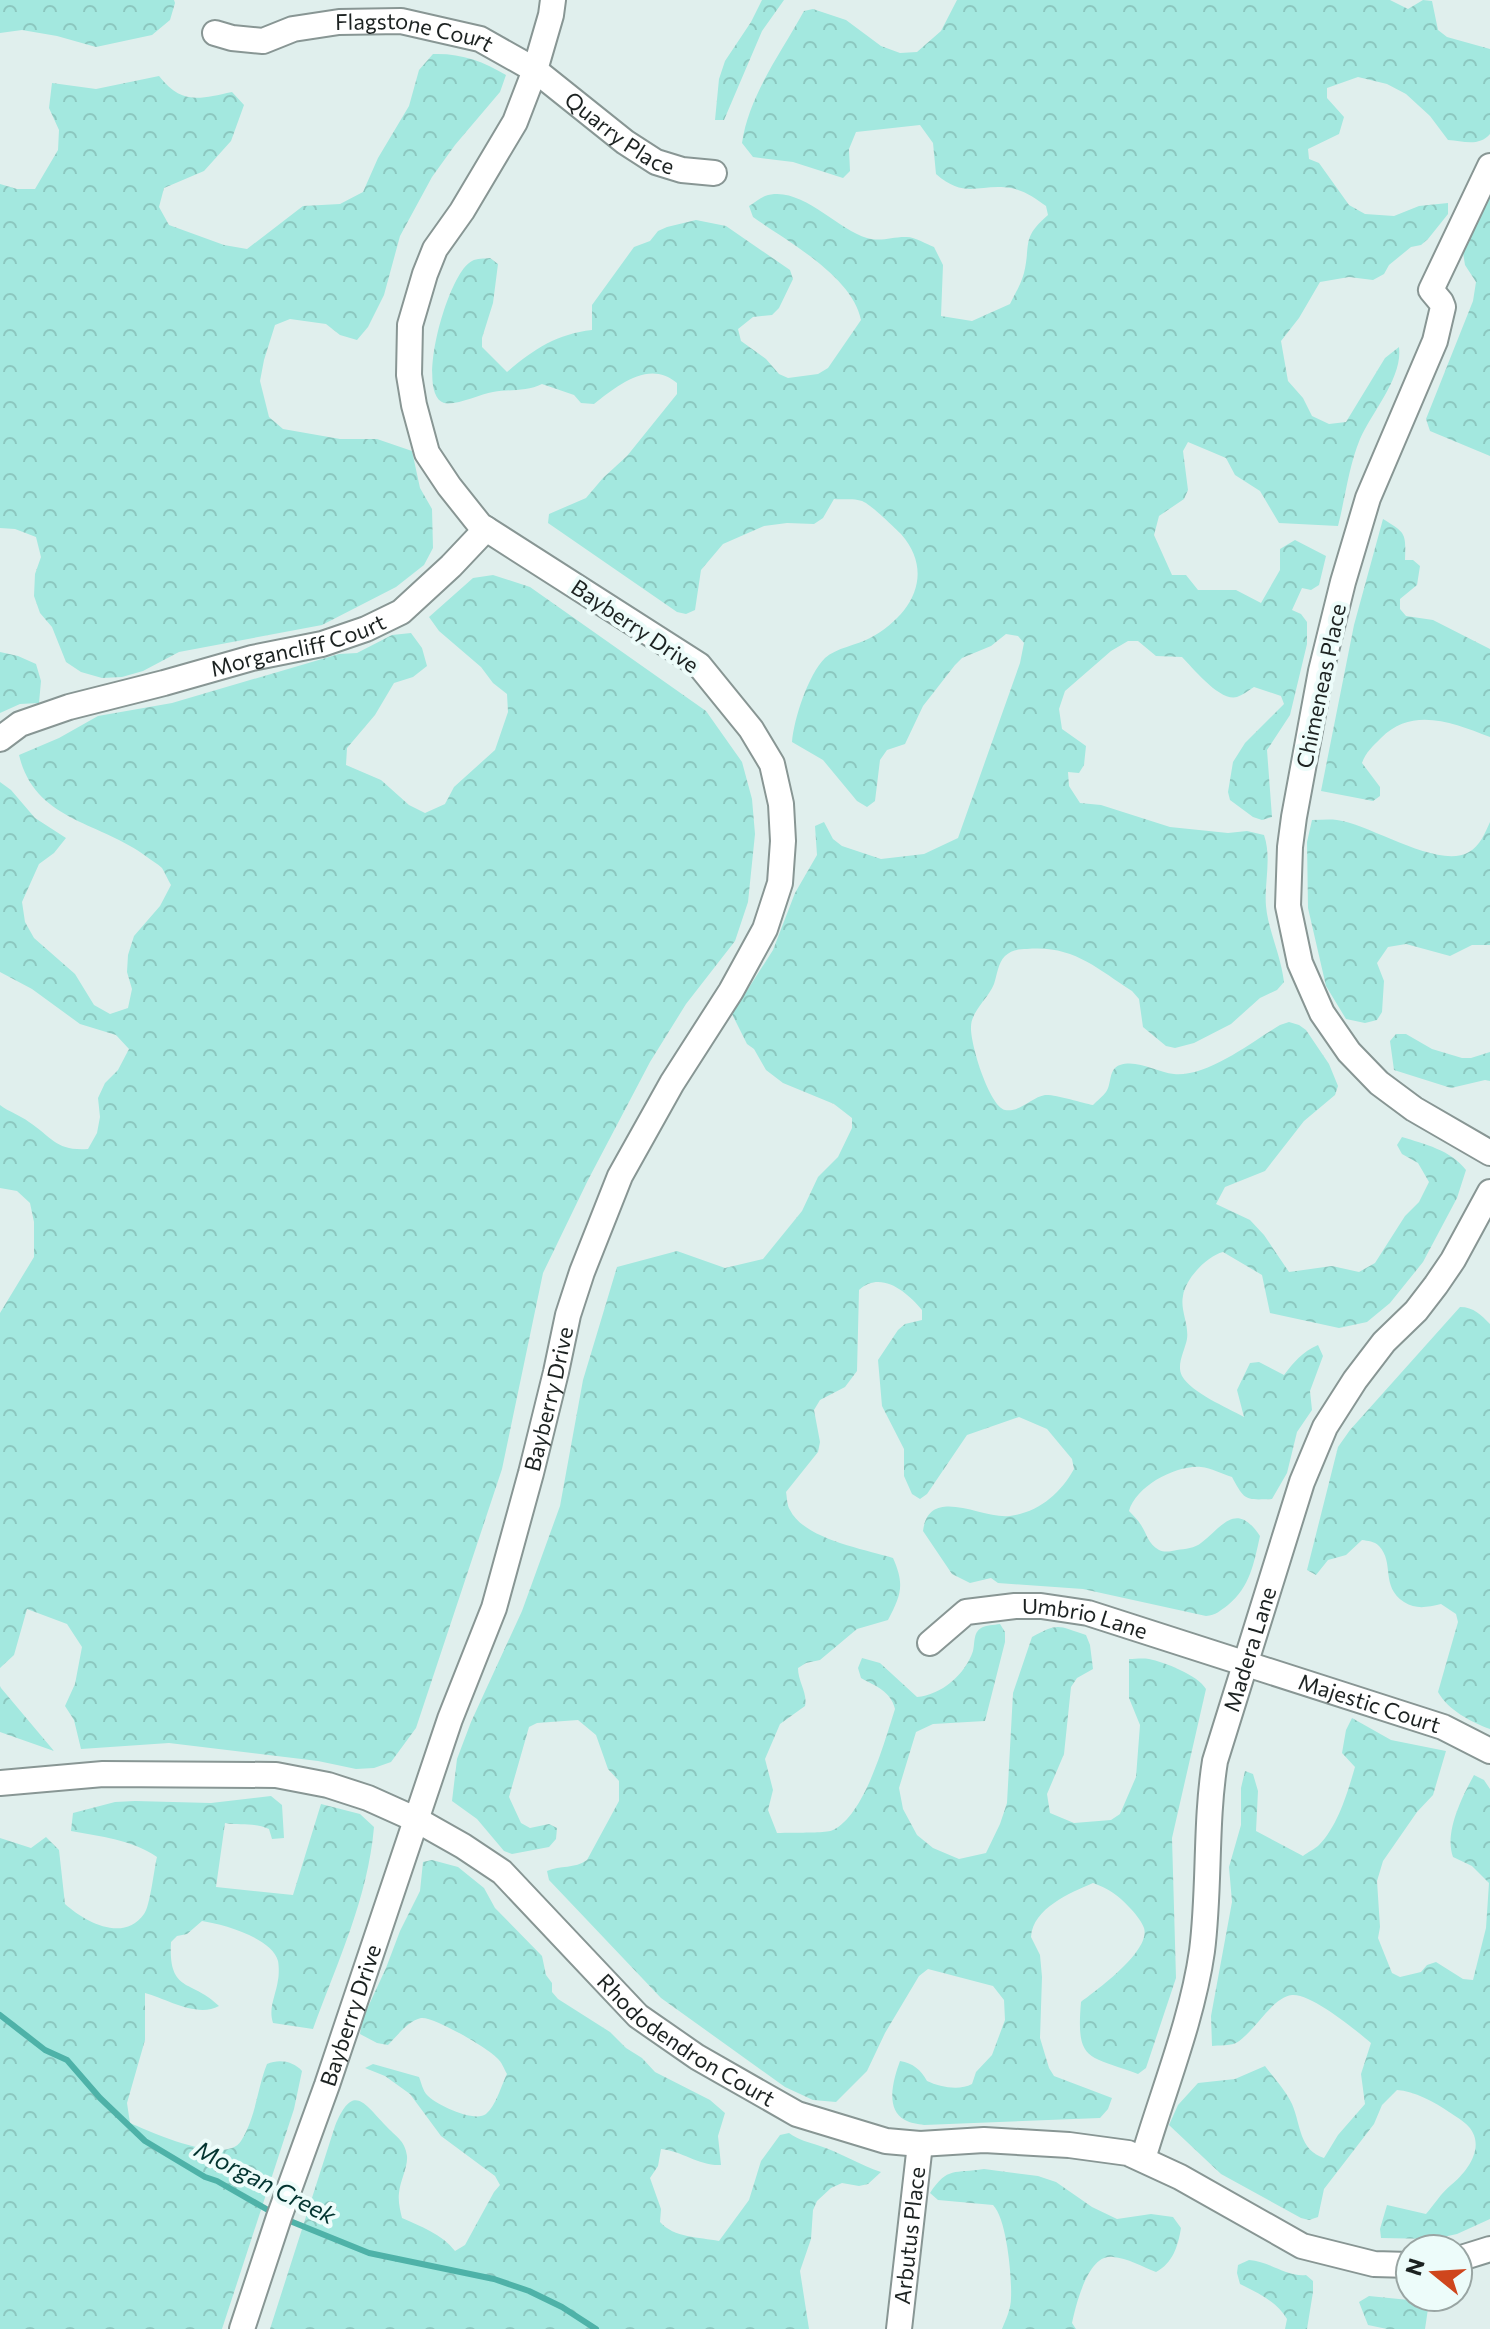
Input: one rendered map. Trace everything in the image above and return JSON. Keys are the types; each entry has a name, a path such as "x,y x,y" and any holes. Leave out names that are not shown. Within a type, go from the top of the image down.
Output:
{"street":[{"path":"486,529 457,496 427,453 409,375 410,325 435,249 462,211 515,122 535,70 553,0"},
{"name":"Flagstone Court","path":"215,33 263,41 293,29 339,22 401,21 480,39 535,70"},
{"name":"Quarry Place","path":"535,70 625,142 656,162 682,170 714,173"},
{"name":"Chimeneas Place","path":"1490,166 1431,290 1443,307 1435,341 1368,498 1350,560 1321,671 1294,817 1288,906 1300,963 1322,1013 1349,1052 1379,1083 1414,1109 1490,1153"},
{"name":"Bayberry Drive","path":"242,2329 450,1719 494,1608 542,1430 568,1315 582,1272 620,1176 765,929 780,883 783,841 781,804 772,764 751,729 699,665 486,529"},
{"name":"Morgancliff Court","path":"0,739 20,724 69,707 252,658 322,644 366,629 401,612 486,529"},
{"name":"Madera Lane","path":"1143,2159 1194,1992 1202,1950 1210,1793 1223,1730 1302,1482 1325,1427 1355,1380 1384,1342 1416,1311 1436,1285 1490,1192"},
{"name":"Umbrio Lane","path":"930,1643 966,1612 1041,1606 1088,1613 1245,1664"},
{"name":"Majestic Court","path":"1245,1664 1443,1727 1490,1751"},
{"name":"Rhododendron Court","path":"0,1783 103,1774 276,1775 328,1785 368,1798 417,1820 502,1872 638,2016 697,2057 797,2114 886,2141 920,2144 984,2140 1069,2145 1128,2153 1180,2177 1302,2246 1374,2264 1394,2265"},
{"name":"Arbutus Place","path":"899,2329 920,2144"}],"green space":[{"path":"0,0 174,0 175,3 170,20 152,35 96,47 22,30 0,33"},
{"path":"762,0 784,0 762,31 724,120 715,120 719,79 725,61"},
{"path":"957,0 1390,0 1408,9 1423,0 1432,1 1438,30 1447,37 1490,49 1490,134 1476,142 1448,140 1430,116 1406,94 1387,84 1358,77 1327,88 1327,98 1344,117 1339,134 1308,149 1309,159 1319,163 1349,205 1365,214 1394,216 1419,206 1448,203 1448,214 1428,239 1421,245 1411,247 1389,265 1384,274 1373,280 1349,277 1320,282 1281,341 1288,381 1303,398 1312,416 1329,424 1346,422 1385,358 1399,347 1392,382 1356,449 1338,526 1279,523 1260,491 1235,475 1226,458 1188,442 1183,451 1188,490 1184,499 1159,516 1154,535 1172,575 1186,575 1198,590 1236,590 1261,603 1280,570 1280,549 1295,540 1326,556 1319,585 1311,590 1302,588 1292,610 1301,614 1307,622 1307,644 1290,715 1267,750 1272,817 1262,820 1253,817 1230,800 1228,792 1233,762 1245,743 1284,704 1281,696 1254,687 1237,697 1230,697 1207,683 1182,657 1156,656 1138,641 1128,641 1111,651 1065,691 1059,709 1062,729 1086,746 1084,765 1079,773 1068,772 1069,786 1080,803 1101,805 1170,827 1228,833 1247,831 1264,835 1267,915 1284,982 1231,1024 1194,1043 1175,1048 1166,1046 1143,1027 1139,999 1132,991 1095,967 1071,954 1058,951 1018,950 1010,952 1003,959 994,984 974,1016 971,1027 977,1059 987,1086 1005,1110 1020,1107 1045,1095 1093,1105 1106,1092 1112,1073 1120,1065 1140,1065 1174,1074 1187,1073 1229,1057 1280,1025 1289,1022 1306,1030 1329,1064 1338,1086 1335,1095 1304,1121 1265,1171 1225,1187 1216,1204 1250,1220 1289,1272 1332,1266 1359,1272 1375,1263 1405,1216 1419,1202 1429,1182 1418,1163 1402,1154 1397,1145 1402,1137 1437,1149 1460,1163 1466,1170 1457,1198 1423,1262 1390,1303 1367,1322 1339,1328 1270,1313 1262,1275 1223,1252 1204,1263 1192,1276 1182,1301 1187,1339 1180,1372 1201,1394 1244,1417 1237,1390 1250,1363 1259,1362 1284,1375 1299,1358 1318,1345 1323,1356 1310,1391 1312,1410 1297,1432 1287,1473 1272,1499 1247,1497 1232,1477 1191,1467 1169,1473 1148,1486 1129,1511 1152,1545 1164,1551 1196,1546 1229,1520 1236,1518 1251,1525 1260,1536 1250,1574 1235,1598 1215,1614 1206,1616 1083,1589 998,1583 991,1578 970,1583 952,1574 923,1531 927,1517 935,1509 959,1507 999,1516 1021,1514 1048,1500 1062,1486 1074,1469 1072,1459 1047,1429 1019,1417 967,1435 927,1494 920,1499 912,1494 904,1476 904,1449 882,1406 878,1360 898,1330 905,1324 922,1320 922,1310 901,1290 885,1283 867,1284 859,1290 857,1371 845,1387 820,1400 814,1410 820,1442 818,1452 786,1492 790,1510 808,1528 836,1542 893,1558 900,1583 898,1597 888,1620 857,1629 820,1660 798,1668 805,1706 780,1724 765,1759 773,1790 768,1810 777,1833 833,1830 855,1809 864,1793 895,1709 886,1693 861,1678 858,1668 862,1658 880,1663 917,1697 943,1688 958,1676 973,1651 978,1630 1000,1624 1005,1632 985,1721 933,1724 916,1732 899,1788 903,1809 917,1835 933,1848 959,1859 986,1853 1007,1803 1013,1693 1032,1637 1059,1627 1086,1635 1090,1645 1093,1669 1077,1678 1071,1687 1064,1754 1047,1794 1050,1813 1074,1823 1111,1820 1120,1814 1136,1777 1140,1725 1129,1698 1129,1659 1149,1659 1172,1666 1196,1679 1206,1689 1172,1838 1176,1978 1146,2068 1138,2074 1096,2059 1083,2046 1081,2002 1121,1969 1144,1937 1143,1925 1131,1909 1113,1893 1093,1883 1045,1910 1033,1927 1031,1937 1040,1955 1040,2038 1049,2068 1054,2076 1112,2098 1108,2109 1100,2118 924,2125 905,2120 895,2109 892,2093 900,2061 913,2065 927,2081 938,2085 955,2088 972,2084 976,2072 992,2055 1005,2020 1004,2000 993,1986 928,1969 919,1976 885,2033 867,2071 836,2102 813,2100 785,2087 661,1998 549,1880 547,1871 578,1865 587,1860 619,1801 619,1781 608,1769 596,1735 578,1720 537,1723 529,1727 509,1797 521,1823 530,1828 549,1824 557,1828 556,1839 549,1847 512,1854 504,1851 477,1819 452,1801 457,1759 522,1611 560,1506 583,1380 617,1267 677,1251 725,1268 763,1259 802,1211 818,1177 838,1157 852,1128 852,1118 834,1104 783,1083 766,1070 754,1049 747,1044 732,1014 773,950 795,893 817,855 815,826 824,822 833,839 842,846 881,859 924,854 958,838 1020,663 1024,643 1018,636 1006,634 991,646 962,658 955,665 923,706 905,744 887,750 880,760 875,801 867,807 857,801 823,760 792,742 803,698 825,658 885,629 907,606 914,593 917,564 901,534 864,502 834,499 823,518 814,524 764,526 723,544 701,570 695,610 686,614 677,612 548,523 549,514 586,498 627,456 677,394 677,383 666,376 644,374 623,383 594,404 581,403 574,395 542,384 444,403 436,395 432,379 433,357 445,308 453,287 472,261 490,258 498,264 493,303 482,347 507,372 546,344 592,330 592,305 634,247 650,241 658,231 667,227 696,220 726,226 790,270 793,279 779,308 772,315 753,317 738,329 741,341 766,359 779,374 788,378 818,374 828,368 861,320 846,289 832,275 817,261 753,217 749,206 765,196 778,194 804,202 867,238 909,237 934,247 943,265 941,316 972,321 1010,304 1024,273 1030,236 1048,215 1046,206 1011,188 964,189 947,182 936,174 933,143 920,125 856,132 849,149 850,171 843,178 793,162 753,157 742,143 751,108 804,11 813,9 846,20 881,46 900,53 917,52 941,31"},
{"path":"433,54 480,62 506,75 500,92 432,177 400,236 384,295 368,327 357,340 340,335 326,324 290,319 275,325 260,381 269,417 283,429 340,439 377,439 412,451 420,488 432,509 433,548 424,565 396,587 322,625 179,652 143,671 122,677 102,678 81,672 66,662 52,627 40,613 34,596 35,574 41,557 36,537 15,529 0,528 0,184 17,189 35,189 58,150 59,130 49,108 52,83 96,89 159,76 175,92 192,98 232,92 244,105 231,141 204,171 164,188 159,207 169,225 224,245 247,249 303,206 340,204 363,192 378,158 409,106 419,70"},
{"path":"1490,198 1490,456 1430,431 1426,419 1473,301 1476,282 1465,265 1462,246 1484,202"},
{"path":"1383,519 1403,535 1405,560 1413,560 1420,566 1417,585 1400,599 1400,609 1406,616 1433,620 1490,649 1490,737 1434,720 1406,722 1393,728 1362,763 1380,787 1380,796 1373,801 1321,791 1354,625"},
{"path":"493,575 530,587 706,711 742,762 752,799 755,834 748,902 735,941 686,1004 650,1062 543,1273 502,1469 416,1728 391,1762 374,1768 356,1769 318,1761 169,1743 81,1749 74,1720 65,1706 75,1684 82,1647 67,1624 27,1609 14,1655 0,1668 0,1313 34,1257 34,1222 30,1203 17,1191 0,1188 0,1105 62,1146 88,1149 97,1133 100,1117 98,1098 129,1049 116,1035 80,1024 32,989 0,972 0,782 35,818 66,838 54,853 39,864 22,902 25,922 34,938 75,974 94,1005 110,1014 128,1008 132,989 127,972 128,955 134,936 160,906 171,885 162,868 129,845 54,807 39,794 27,777 19,755 59,738 98,716 172,703 339,654 357,653 392,635 411,633 422,648 427,666 413,677 394,683 375,715 347,748 346,765 381,780 409,805 425,813 445,804 454,787 495,750 508,712 507,694 439,631 429,617 473,578"},
{"path":"0,652 36,664 41,681 39,703 20,704 0,713"},
{"path":"1312,820 1351,823 1422,851 1456,856 1476,846 1490,822 1490,945 1472,945 1450,956 1406,944 1388,947 1377,963 1384,981 1382,1012 1377,1020 1365,1023 1346,1019 1326,986 1308,908 1307,842"},
{"path":"1396,1034 1406,1034 1432,1049 1462,1058 1490,1052 1490,1081 1451,1088 1394,1070 1390,1041"},
{"path":"1460,1307 1473,1310 1490,1324 1490,1729 1461,1715 1438,1692 1458,1622 1456,1614 1441,1604 1418,1607 1397,1596 1379,1546 1362,1540 1346,1555 1328,1560 1316,1575 1307,1570 1338,1447"},
{"path":"1,1688 54,1751 0,1732"},
{"path":"1352,1718 1391,1740 1446,1751 1433,1795 1417,1812 1383,1861 1377,1881 1378,1938 1392,1973 1400,1977 1421,1972 1427,1965 1436,1962 1463,1979 1473,1980 1486,1928 1489,1883 1472,1866 1453,1857 1451,1837 1460,1804 1474,1775 1484,1780 1490,1789 1490,2219 1459,2233 1394,2233 1394,2238 1381,2238 1380,2229 1387,2205 1426,2214 1463,2173 1475,2151 1474,2135 1469,2127 1443,2108 1410,2092 1397,2090 1382,2105 1374,2124 1324,2189 1318,2217 1309,2220 1221,2174 1169,2125 1178,2105 1198,2083 1235,2079 1265,2066 1289,2099 1305,2143 1324,2158 1338,2135 1365,2104 1361,2074 1371,2043 1333,2014 1300,1996 1292,1995 1277,2002 1236,2043 1212,2046 1211,2016 1232,1902 1229,1867 1241,1825 1241,1788 1245,1771 1253,1774 1258,1791 1256,1831 1303,1856 1326,1837 1346,1797 1355,1767 1342,1753 1346,1730"},
{"path":"271,1796 282,1805 284,1838 272,1839 269,1829 263,1827 225,1823 216,1887 293,1895 321,1804 360,1814 374,1827 358,1905 313,2029 273,2023 272,2007 279,1965 267,1945 234,1929 202,1921 171,1942 173,1970 184,1983 219,2006 192,2009 145,1993 145,2040 127,2103 130,2123 187,2145 204,2149 232,2148 241,2141 250,2122 267,2064 286,2062 302,2071 294,2109 222,2329 0,2329 0,1838 31,1848 46,1837 59,1850 65,1904 104,1927 126,1927 136,1923 146,1910 157,1857 126,1842 71,1831 73,1813 115,1802 211,1803"},
{"path":"432,1860 458,1867 484,1888 495,1908 542,1956 546,1975 552,1983 552,1992 558,1999 610,2032 655,2072 710,2100 725,2113 718,2136 721,2165 661,2149 658,2166 650,2178 661,2209 660,2222 666,2227 687,2236 719,2241 749,2200 761,2161 780,2135 789,2133 881,2172 868,2184 842,2183 817,2201 813,2210 811,2239 800,2271 809,2329 270,2329 335,2126 347,2104 359,2101 365,2104 404,2146 407,2160 399,2196 402,2218 437,2235 455,2251 465,2245 500,2185 495,2176 441,2136 410,2094 385,2076 365,2068 373,2064 419,2077 424,2091 432,2099 456,2112 473,2116 481,2116 490,2110 507,2074 499,2060 483,2047 427,2019 412,2022 388,2045 360,2034 362,2020 420,1891 423,1862"},
{"path":"984,2169 1038,2176 1056,2182 1092,2207 1117,2219 1151,2214 1173,2217 1181,2228 1174,2253 1167,2264 1156,2272 1113,2257 1097,2263 1090,2271 1077,2305 1072,2323 1076,2329 1002,2329 1010,2306 1011,2289 1008,2249 998,2212 993,2205 938,2200 930,2193 947,2175"},
{"path":"1249,2260 1291,2274 1306,2275 1313,2281 1307,2329 1285,2329 1287,2319 1278,2307 1240,2284 1238,2265"},
{"path":"1369,2296 1394,2298 1394,2313 1427,2313 1425,2329 1387,2329 1368,2325 1359,2302"}],"waterway":[{"name":"Morgan Creek","path":"0,2015 45,2050 67,2060 100,2098 145,2141 275,2214"},
{"name":"Morgan Creek","path":"285,2219 369,2253 494,2279 529,2291 596,2329"}]}
